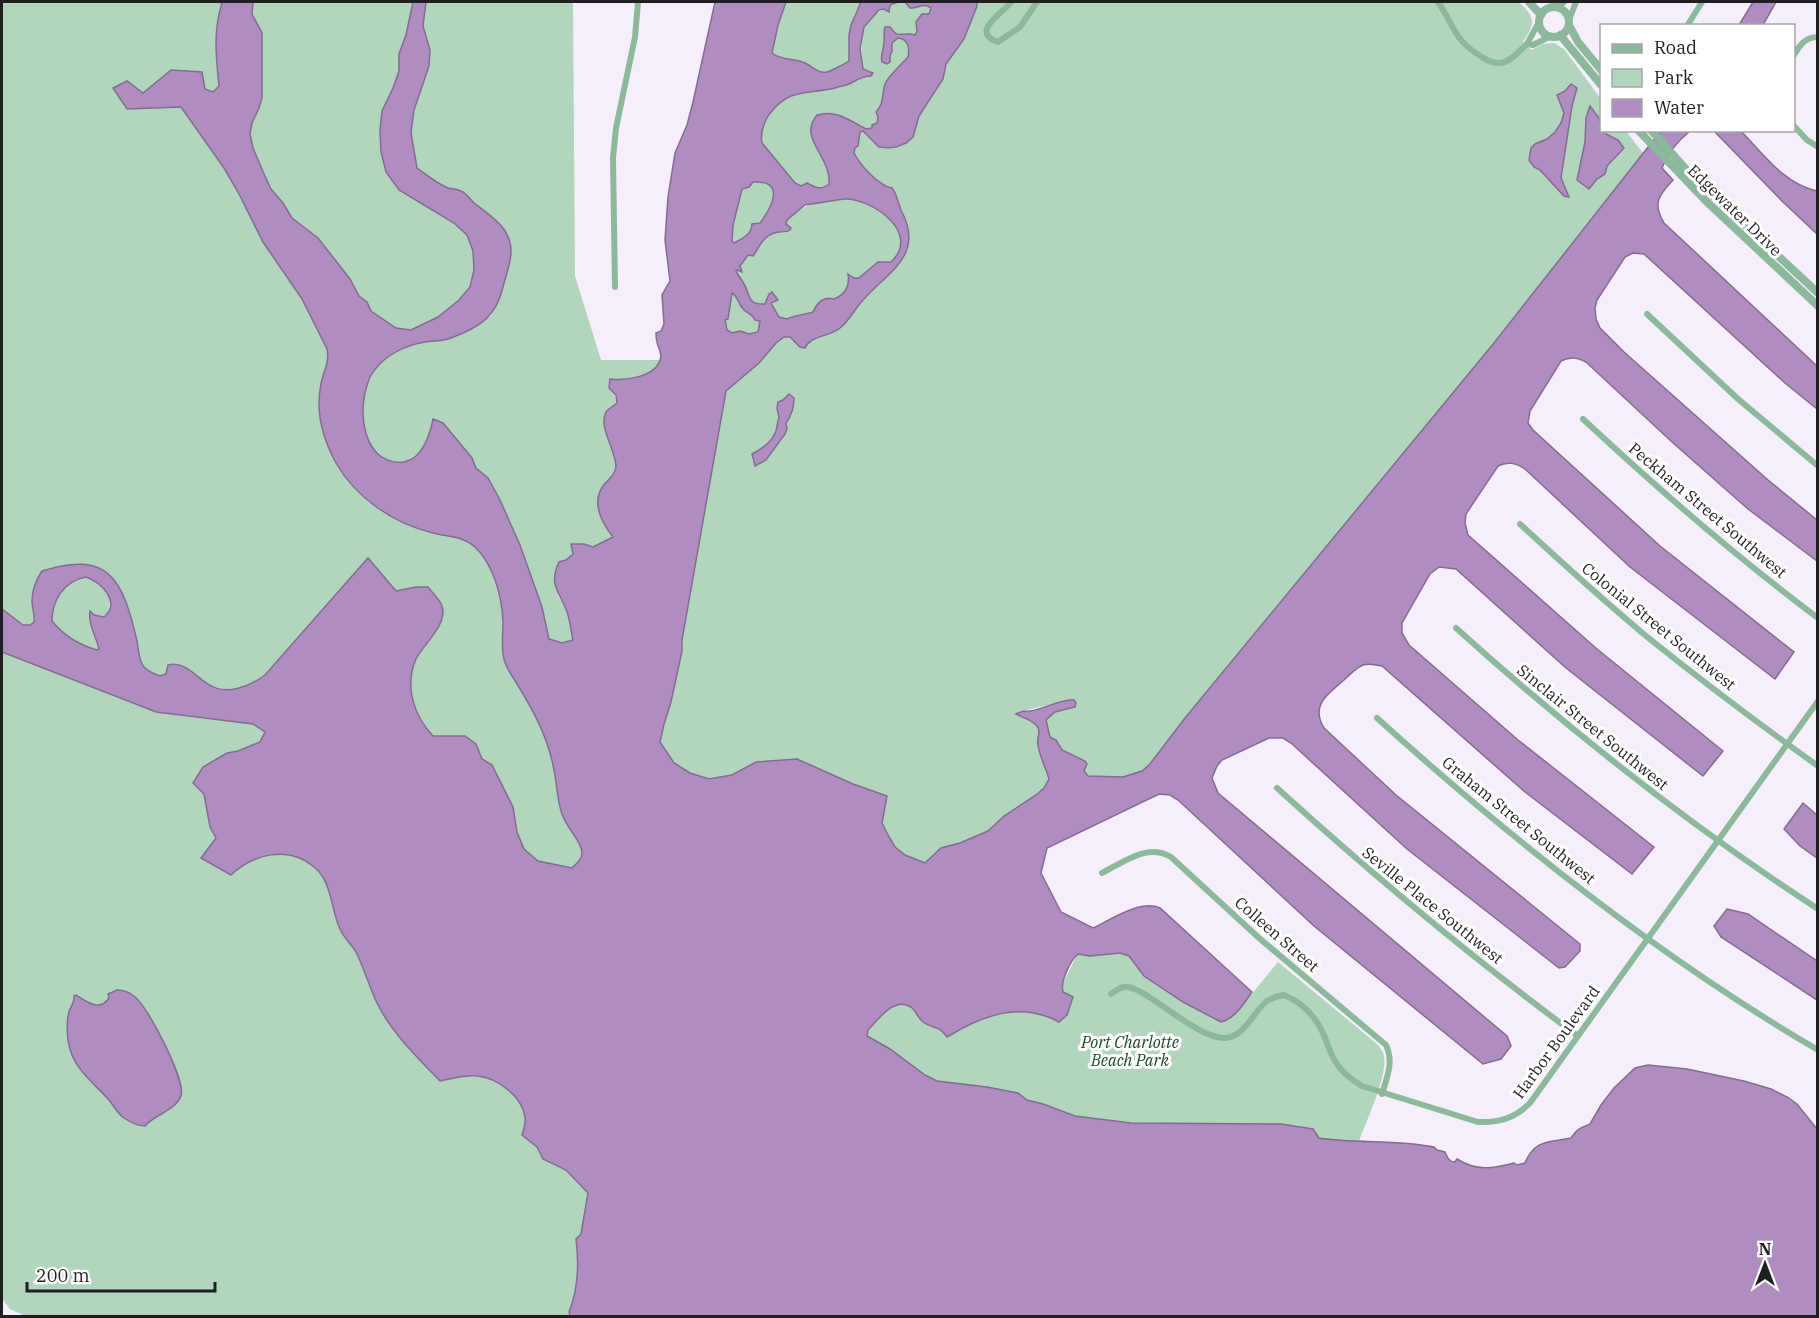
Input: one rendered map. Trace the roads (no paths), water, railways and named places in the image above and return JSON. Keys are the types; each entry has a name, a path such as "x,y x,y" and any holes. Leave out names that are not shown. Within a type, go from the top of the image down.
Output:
{"street":[{"path":"615,287 613,158 616,128 635,37 638,2"},
{"path":"1011,2 987,27 987,34 991,39 998,42 1020,27 1037,2"},
{"path":"1438,2 1464,44 1494,63 1507,61 1527,44 1546,9 1558,5"},
{"path":"1529,2 1540,18 1542,30 1555,36 1600,84"},
{"path":"1546,2 1558,5 1564,11 1578,42 1600,69"},
{"path":"1527,44 1533,45 1565,31 1576,2"},
{"path":"1688,24 1702,2"},
{"path":"1795,53 1806,39 1818,37"},
{"path":"1795,127 1807,140 1818,147"},
{"name":"Edgewater Drive","path":"1640,132 1706,201 1818,306"},
{"name":"Edgewater Drive","path":"1652,132 1692,175 1818,293"},
{"path":"1647,314 1738,399 1818,466"},
{"name":"Peckham Street Southwest","path":"1583,419 1698,523 1818,618"},
{"name":"Colonial Street Southwest","path":"1520,524 1646,636 1818,766"},
{"name":"Sinclair Street Southwest","path":"1456,628 1570,728 1643,786 1717,841 1818,909"},
{"name":"Harbor Boulevard","path":"1111,994 1124,987 1135,988 1192,1025 1222,1038 1231,1037 1241,1030 1268,1000 1284,995 1298,1001 1315,1019 1332,1057 1342,1071 1362,1086 1478,1122 1489,1123 1504,1120 1518,1113 1530,1103 1818,701"},
{"name":"Graham Street Southwest","path":"1377,718 1457,789 1570,880 1648,938 1728,993 1818,1050"},
{"name":"Seville Place Southwest","path":"1277,788 1341,847 1418,912 1505,982 1578,1036"},
{"name":"Colleen Street","path":"1102,873 1149,851 1164,853 1171,857 1259,938 1386,1045 1391,1060 1382,1094"}],"water":[{"path":"217,2 253,2 252,14 262,33 262,98 250,134 253,148 271,189 292,218 318,238 350,279 359,296 367,302 371,311 396,328 411,330 438,317 459,300 470,287 474,270 473,251 467,235 454,223 399,190 386,172 381,152 382,111 399,71 399,54 406,35 413,2 426,2 423,26 430,50 429,66 414,110 411,133 417,168 444,186 463,192 499,223 508,236 510,260 500,297 485,320 470,330 451,338 412,345 393,354 377,367 365,393 364,426 369,441 377,453 388,460 404,462 416,456 420,451 430,432 433,419 443,423 472,458 476,468 488,478 500,500 520,545 542,607 549,639 562,643 573,640 568,615 555,583 559,562 573,554 571,544 593,547 613,537 605,526 598,506 600,492 616,467 604,425 606,412 617,403 616,395 609,388 610,379 639,377 646,374 657,366 661,357 656,333 661,331 664,324 662,295 670,281 665,240 668,197 675,153 687,125 715,2 786,2 772,53 805,63 818,71 827,72 849,61 851,25 861,2 898,2 890,5 889,12 884,9 879,10 864,27 860,48 863,69 873,73 871,76 862,77 835,88 791,96 776,107 765,123 762,143 795,183 801,186 807,183 820,188 829,184 829,174 813,140 812,123 817,115 830,114 843,117 866,129 872,128 872,125 877,123 876,112 882,102 885,84 909,54 906,42 898,38 892,43 890,62 887,64 882,62 885,27 890,27 897,34 915,35 916,22 922,14 929,14 931,8 923,6 910,8 905,2 977,2 964,39 946,64 943,79 919,116 913,137 896,147 879,147 863,131 860,132 858,146 855,148 854,153 865,169 881,183 892,188 896,196 907,226 909,239 907,250 901,260 840,328 816,338 805,348 800,347 790,337 784,337 759,363 726,391 682,640 682,651 660,742 674,763 690,773 709,779 732,775 756,762 797,759 853,784 887,796 882,823 888,835 895,847 905,855 925,863 941,848 988,831 1004,816 1044,788 1049,779 1039,749 1038,728 1032,722 1016,714 1019,712 1074,700 1075,707 1055,712 1046,720 1050,737 1056,740 1062,750 1085,761 1087,764 1084,771 1088,776 1123,777 1142,771 1150,764 1185,718 1494,343 1652,142 1661,132 1689,132 1674,148 1662,168 1673,180 1659,200 1660,216 1664,223 1817,366 1817,409 1785,383 1644,254 1633,253 1625,257 1597,300 1596,319 1600,328 1624,352 1768,480 1817,520 1817,561 1748,509 1586,362 1573,358 1561,361 1530,411 1528,423 1660,546 1794,652 1775,679 1630,567 1525,469 1509,463 1498,466 1466,514 1465,523 1468,535 1597,649 1723,751 1703,776 1566,668 1456,569 1439,567 1430,574 1402,623 1402,633 1409,645 1518,740 1654,847 1632,874 1525,792 1382,666 1366,664 1360,666 1327,695 1320,706 1319,713 1324,728 1396,795 1580,944 1580,951 1565,967 1559,968 1407,849 1283,738 1269,738 1222,760 1212,778 1218,793 1507,1036 1511,1046 1501,1059 1483,1064 1314,926 1178,800 1170,795 1159,794 1047,848 1041,873 1061,912 1093,928 1135,908 1152,906 1160,908 1252,992 1231,1018 1221,1022 1183,1002 1144,976 1129,956 1120,953 1090,956 1078,954 1064,977 1063,992 1073,997 1067,1015 1059,1022 1031,1012 1002,1013 974,1022 947,1037 941,1030 923,1022 911,1007 905,1004 893,1007 882,1015 868,1030 867,1036 937,1081 1018,1093 1027,1100 1075,1116 1131,1123 1281,1124 1313,1129 1319,1138 1434,1147 1445,1152 1451,1161 1455,1162 1457,1159 1471,1166 1484,1168 1525,1163 1533,1150 1543,1143 1571,1138 1579,1129 1590,1124 1614,1088 1635,1068 1648,1065 1687,1069 1744,1081 1771,1089 1787,1097 1797,1104 1817,1129 1817,1316 570,1316 577,1276 576,1239 581,1234 588,1193 566,1170 543,1159 537,1147 522,1135 525,1117 514,1095 500,1084 485,1077 463,1076 440,1081 406,1044 377,1003 356,952 340,929 328,888 314,867 294,856 271,855 250,862 231,875 201,858 216,838 210,827 204,794 193,783 203,767 227,753 260,742 265,732 253,724 156,712 2,652 2,609 23,625 30,625 34,622 32,601 34,589 42,571 65,565 84,564 99,568 119,587 132,620 139,655 146,669 160,676 166,674 168,665 180,665 215,688 230,690 252,683 265,675 368,558 396,591 428,587 442,606 442,620 416,659 411,680 416,710 426,728 433,736 465,736 476,744 482,759 492,765 513,807 517,832 524,849 538,861 572,868 582,854 580,845 560,809 555,775 543,734 505,661 501,602 496,582 482,554 470,543 455,537 418,529 390,516 365,498 344,476 327,444 321,425 319,394 327,363 327,349 302,299 263,242 224,168 181,107 127,109 113,88 127,81 143,93 171,70 202,72 205,89 213,92 219,86 216,34 222,3","holes":["753,182 770,185 773,190 772,202 760,223 752,224 748,233 734,243 732,241 733,225 742,189 749,187","844,199 868,204 890,219 901,240 899,251 891,262 878,262 859,278 848,274 848,282 842,295 821,301 813,312 787,319 779,317 771,303 778,300 772,292 765,304 752,301 736,271 742,272 740,266 748,255 753,256 766,237 790,230 791,228 786,224 787,220 805,205","732,293 744,310 755,320 760,321 758,332 732,333 727,330 725,320 728,319","86,577 98,583 110,600 111,606 104,617 94,615 90,611 91,626 99,649 97,650 72,639 52,621 57,599 66,587"]},
{"path":"1753,2 1776,2 1764,24 1740,24"},
{"path":"1571,84 1577,88 1561,178 1569,197 1564,196 1529,160 1531,148 1547,139 1561,123 1564,113 1557,95"},
{"path":"1590,106 1599,118 1600,132 1605,132 1618,140 1624,148 1607,166 1605,174 1597,179 1589,189 1577,180 1585,142 1586,118"},
{"path":"1715,132 1742,132 1784,175 1794,182 1817,191 1817,234"},
{"path":"789,394 794,398 794,405 786,423 785,434 766,460 755,466 752,454 773,437 779,418 778,402"},
{"path":"1803,803 1817,815 1817,858 1800,846 1784,829"},
{"path":"1727,909 1748,914 1817,961 1817,1000 1721,937 1714,926"},
{"path":"117,990 134,996 148,1014 165,1044 181,1088 178,1101 145,1126 131,1122 119,1114 81,1071 69,1045 67,1021 74,996 98,1005 109,998 108,994"}],"park label":[{"name":"Port Charlotte Beach Park","path":"1130,1051"}]}
